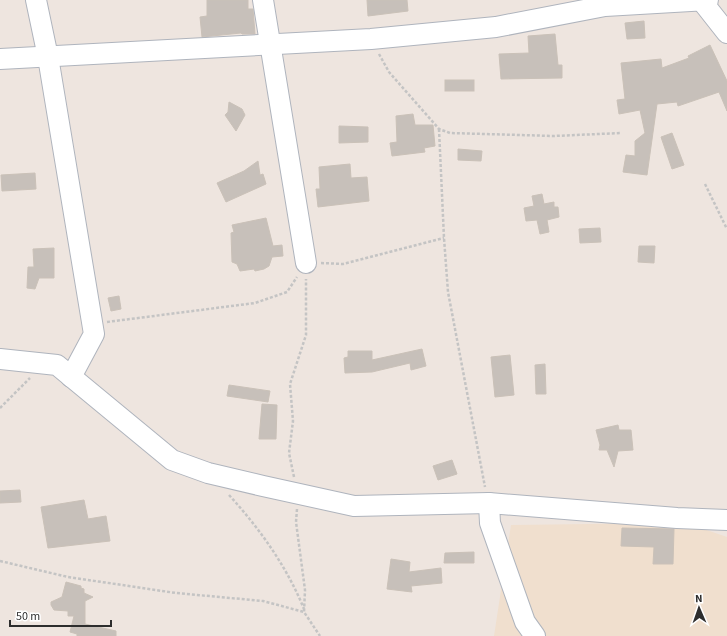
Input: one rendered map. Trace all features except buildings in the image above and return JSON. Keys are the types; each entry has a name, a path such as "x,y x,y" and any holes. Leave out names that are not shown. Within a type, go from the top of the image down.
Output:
{"street":[{"path":"36,0 48,57 94,334 72,377"},
{"path":"263,0 306,263"},
{"path":"0,59 371,39 496,27 606,6 704,0 727,33"},
{"path":"0,359 57,365 172,460 208,473 354,506 488,504 582,512 727,520"},
{"path":"488,504 490,523 525,622 535,636"}],"path":[{"path":"371,39 390,72 439,129 450,133 466,134 554,136 621,133"},
{"path":"439,129 448,292 488,504"},
{"path":"705,184 727,229"},
{"path":"306,263 343,264 444,238"},
{"path":"92,324 255,303 287,292 306,263"},
{"path":"304,612 305,590 296,522 297,493 289,453 293,421 290,384 306,335 306,263"},
{"path":"0,408 38,370 51,364"},
{"path":"208,473 234,501 271,547 293,582 304,612 320,636"},
{"path":"0,561 68,577 176,592 263,601 304,612"}],"shaded area":[{"path":"674,523 692,525 727,537 727,636 494,636 511,525"}]}
